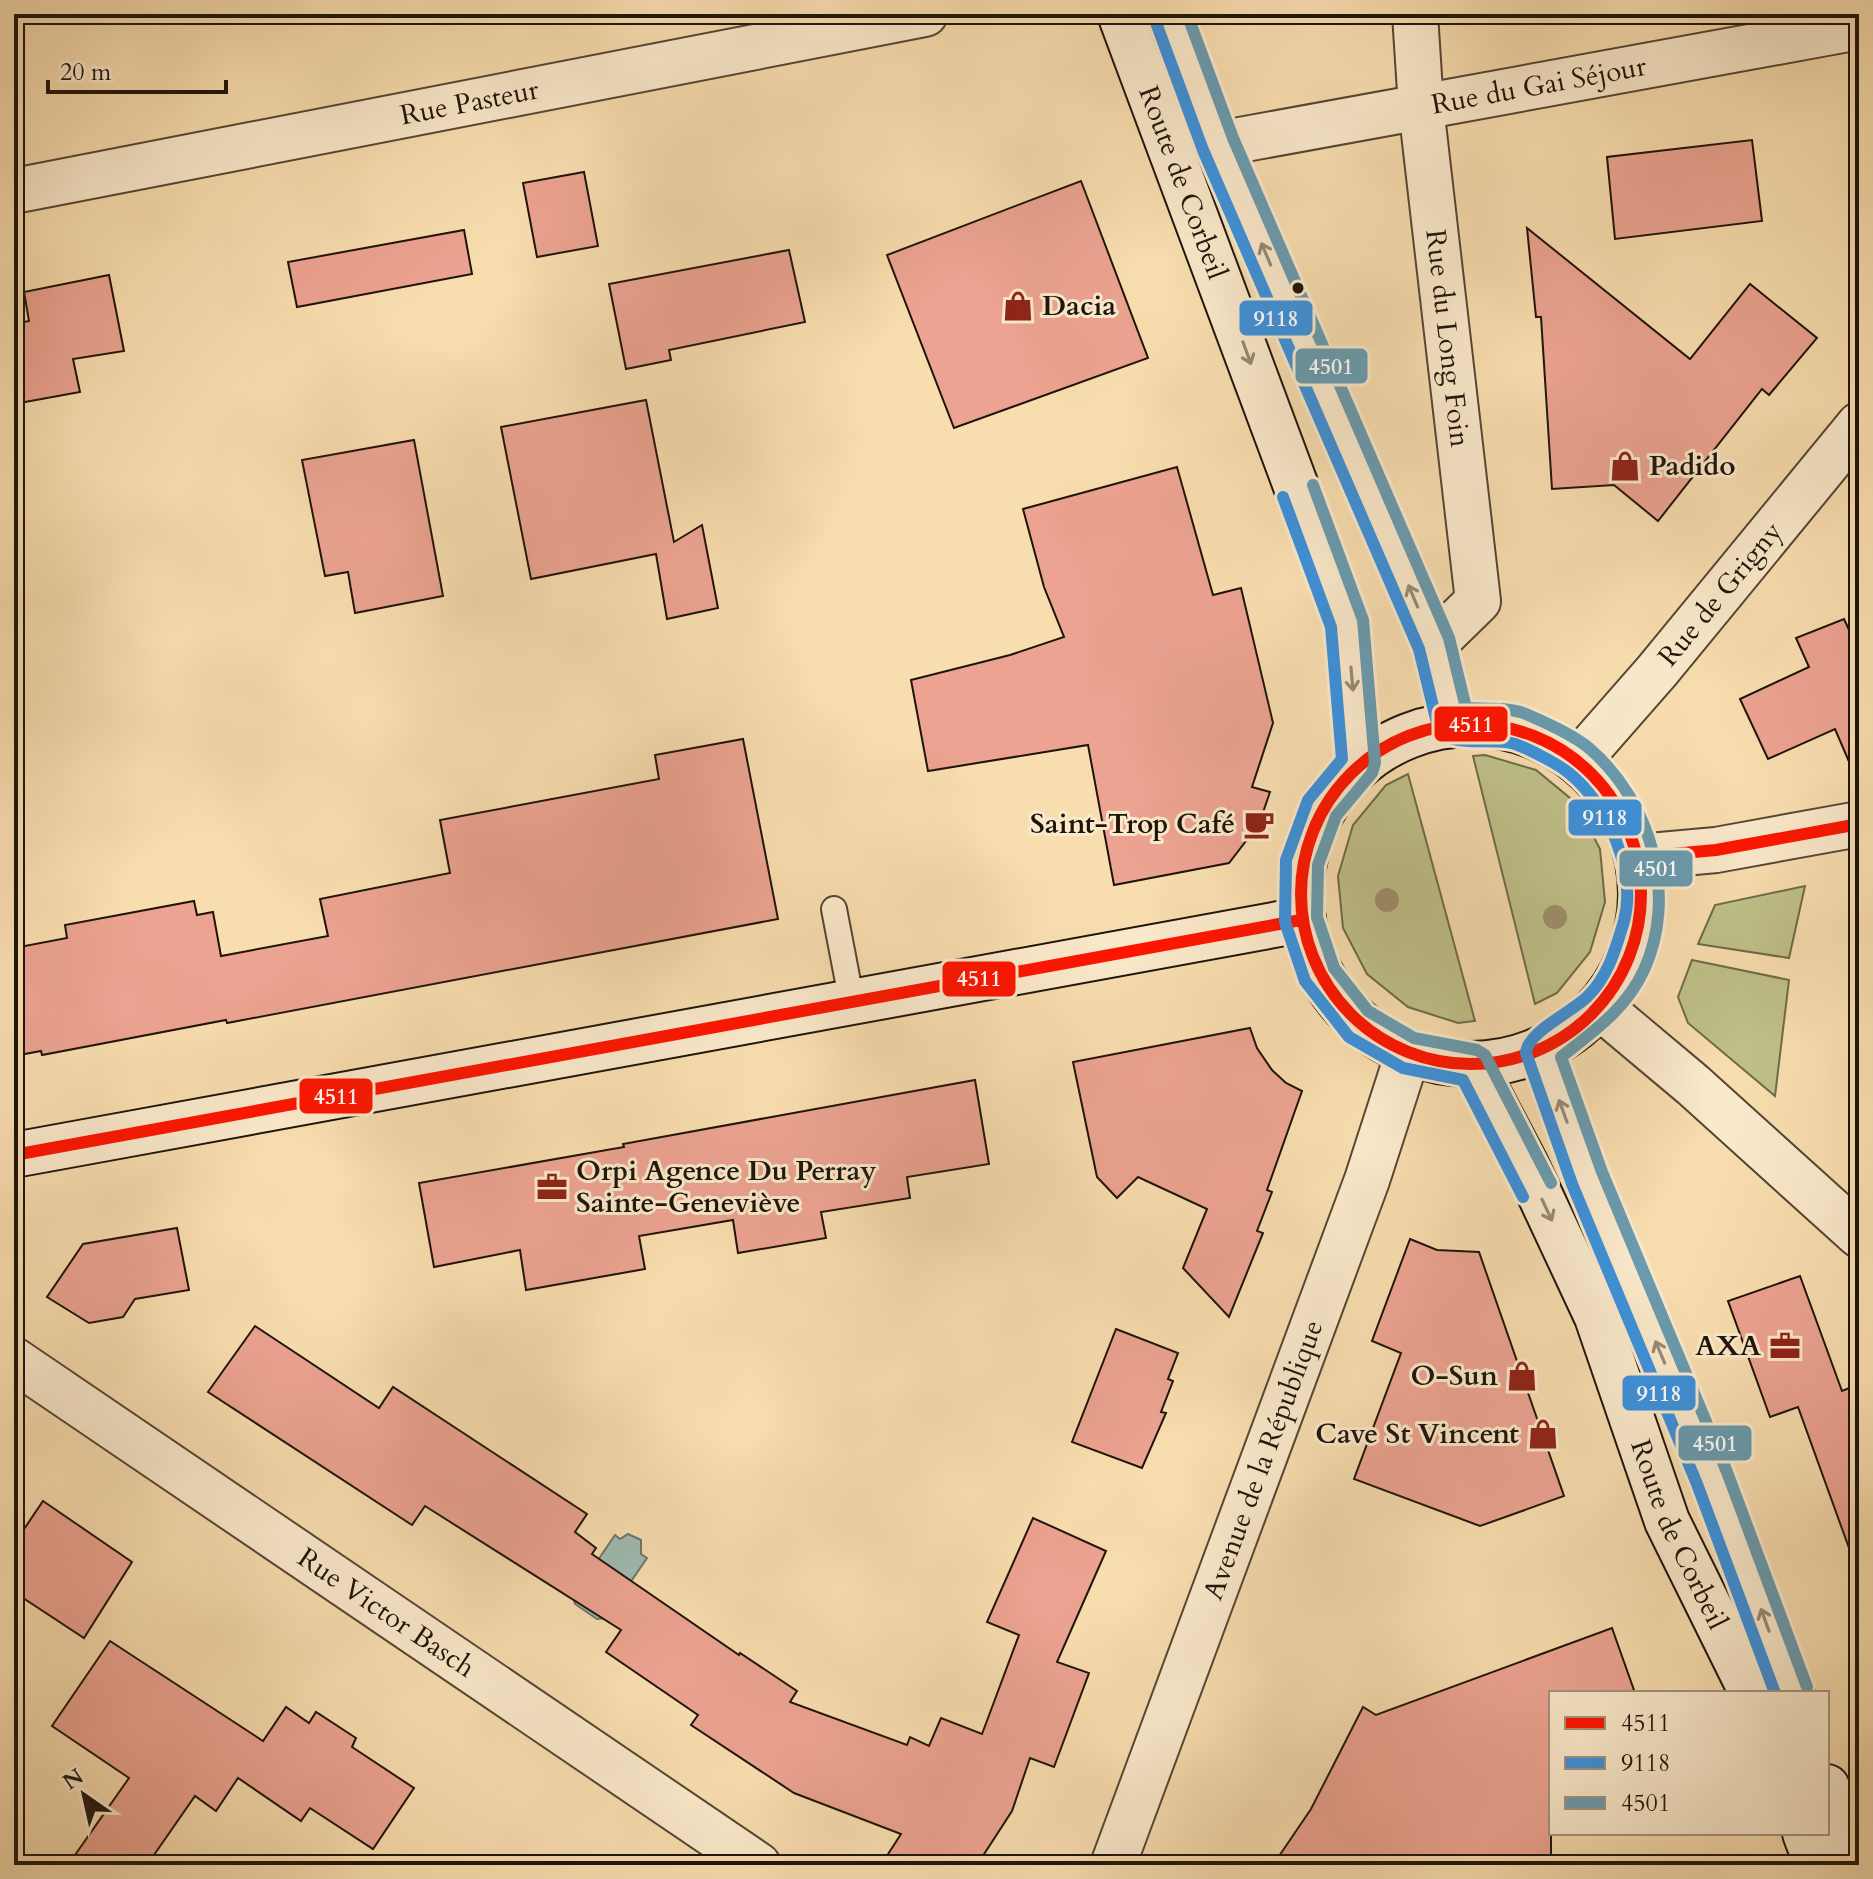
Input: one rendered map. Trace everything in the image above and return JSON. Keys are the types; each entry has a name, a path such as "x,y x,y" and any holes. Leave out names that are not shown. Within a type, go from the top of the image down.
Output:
{"street":[{"name":"Rue Pasteur","path":"14,191 925,14"},
{"name":"Route de Corbeil","path":"1120,14 1347,623 1359,764"},
{"name":"Route de Corbeil","path":"1170,14 1218,144 1434,644 1453,723"},
{"name":"Rue du Long Foin","path":"1415,14 1421,107 1478,601 1434,644"},
{"name":"Rue du Gai Séjour","path":"1218,144 1859,27"},
{"name":"Rue de Grigny","path":"1579,760 1657,671 1859,425"},
{"path":"1453,723 1519,728 1579,760 1617,803 1639,857 1643,910 1629,963 1600,1007 1542,1051 1474,1066 1408,1053 1357,1023 1320,976 1301,920 1302,862 1322,808 1359,764 1402,736 1453,723"},
{"path":"1639,857 1716,850 1859,824"},
{"path":"14,1155 1301,920"},
{"path":"1600,1007 1693,1085 1859,1235"},
{"name":"Route de Corbeil","path":"1542,1051 1587,1178 1712,1478 1791,1691"},
{"name":"Avenue de la République","path":"1113,1865 1361,1195 1408,1053"},
{"name":"Route de Corbeil","path":"1474,1066 1526,1165 1597,1317 1667,1521 1751,1691"},
{"name":"Rue Victor Basch","path":"14,1360 758,1865"},
{"path":"1829,1792 1856,1865"},
{"path":"1806,1835 1817,1865"}],"lane":[{"path":"834,909 852,1003"}],"green space":[{"path":"1485,755 1536,770 1576,803 1600,849 1605,902 1590,952 1557,993 1535,1004 1473,756"},
{"path":"1408,774 1475,1021 1458,1023 1408,1007 1367,974 1343,928 1338,876 1353,825 1386,785"},
{"path":"1805,886 1789,958 1698,944 1715,905"},
{"path":"1692,960 1789,980 1775,1096 1688,1023 1678,997"}],"water":[{"path":"628,1534 641,1540 641,1554 647,1558 606,1618 597,1619 575,1604 573,1597 615,1535 620,1539"}],"building":[{"path":"1752,140 1762,221 1615,239 1607,157"},
{"path":"584,172 598,246 537,257 523,183"},
{"name":"Dacia","path":"1081,181 1148,358 954,428 887,255"},
{"path":"1527,228 1690,359 1750,284 1817,338 1769,395 1762,389 1658,521 1614,485 1552,489 1541,317 1536,317"},
{"path":"464,230 472,274 297,307 288,262"},
{"path":"789,250 805,322 669,350 671,360 626,369 609,284"},
{"path":"109,275 124,351 73,359 80,392 14,404 14,324 29,321 24,292"},
{"path":"646,400 674,542 702,525 718,608 667,619 656,554 531,579 501,427"},
{"path":"414,440 443,596 355,613 348,572 325,576 302,460"},
{"path":"1177,467 1213,595 1241,588 1273,723 1252,787 1270,792 1259,824 1229,863 1114,885 1088,745 928,771 911,680 1010,655 1064,637 1044,587 1023,509"},
{"path":"1844,619 1856,645 1859,644 1859,785 1835,729 1768,759 1740,699 1809,667 1796,638"},
{"path":"743,739 778,919 227,1023 226,1020 42,1055 41,1051 14,1056 14,948 67,938 65,925 194,901 197,915 213,912 221,956 328,936 320,899 450,873 440,820 659,779 655,755"},
{"path":"1250,1028 1257,1048 1272,1070 1286,1083 1302,1091 1267,1190 1272,1192 1257,1231 1263,1233 1229,1317 1183,1268 1207,1209 1138,1177 1117,1198 1097,1177 1073,1062"},
{"path":"975,1080 989,1164 907,1177 910,1198 821,1212 826,1238 738,1253 733,1220 639,1236 645,1269 526,1290 520,1250 434,1267 419,1183"},
{"path":"177,1228 189,1290 135,1299 123,1317 89,1323 47,1297 83,1244"},
{"path":"1410,1239 1437,1250 1479,1252 1564,1496 1480,1526 1354,1479 1401,1353 1372,1341"},
{"name":"AXA","path":"1800,1276 1842,1391 1859,1384 1859,1558 1853,1559 1798,1407 1770,1417 1728,1301"},
{"path":"255,1326 379,1408 393,1387 587,1514 575,1532 596,1548 592,1554 797,1691 790,1702 907,1745 910,1737 929,1746 941,1718 982,1734 1019,1635 987,1622 1033,1518 1106,1551 1057,1662 1089,1673 1054,1767 1030,1758 1012,1811 977,1865 881,1865 901,1834 794,1793 691,1725 698,1715 606,1652 621,1630 425,1506 412,1525 208,1392"},
{"path":"1116,1329 1178,1353 1168,1379 1173,1381 1161,1412 1166,1413 1142,1468 1072,1442"},
{"path":"43,1501 132,1562 84,1638 14,1592 14,1544"},
{"path":"1612,1628 1634,1691 1549,1691 1551,1865 1273,1865 1311,1809 1363,1707 1376,1715"},
{"path":"110,1641 263,1741 286,1707 309,1723 316,1712 356,1738 352,1747 414,1788 373,1849 310,1808 301,1821 238,1778 216,1811 195,1796 147,1865 68,1865 129,1778 52,1726"}],"transit line":[{"name":"4501","path":"1187,14 1233,138 1449,638 1466,708 1519,712 1577,739 1611,771 1629,795 1643,822 1653,851 1658,881 1654,941 1644,970 1619,1008 1561,1057 1602,1172 1727,1472 1807,1687"},
{"name":"9118","path":"1155,20 1203,150 1419,649 1439,731 1464,741 1515,744 1558,765 1596,803 1616,841 1623,861 1627,902 1610,962 1587,997 1542,1030 1528,1045 1526,1053 1572,1184 1697,1484 1774,1691"},
{"name":"4501","path":"1313,485 1363,620 1375,763 1372,773 1336,816 1318,865 1317,917 1334,968 1368,1011 1414,1038 1477,1050 1485,1055 1551,1183"},
{"name":"9118","path":"1283,497 1331,627 1342,759 1308,800 1286,860 1285,922 1305,981 1349,1037 1403,1068 1463,1080 1523,1197"},
{"name":"4511","path":"1471,724 1504,727 1536,737 1565,753 1591,774 1612,800 1628,829 1638,861 1641,894 1638,927 1628,959 1612,988 1591,1014 1565,1035 1536,1051 1504,1061 1471,1064 1438,1061 1406,1051 1377,1035 1351,1014 1330,988 1314,959 1304,927 1301,894 1304,861 1314,829 1330,800 1351,774 1377,753 1406,737 1438,727 1471,724"},
{"name":"4511","path":"1639,857 1716,850 1859,824"},
{"name":"4511","path":"14,1155 1301,920"}],"place":[{"name":"Dacia","path":"1018,306"},
{"name":"Padido","path":"1625,466"},
{"name":"Saint-Trop Café","path":"1259,824"},
{"name":"Orpi Agence Du Perray Sainte-Geneviève","path":"552,1187"},
{"name":"AXA","path":"1785,1346"},
{"name":"O-Sun","path":"1522,1376"},
{"name":"Cave St Vincent","path":"1543,1434"}]}
